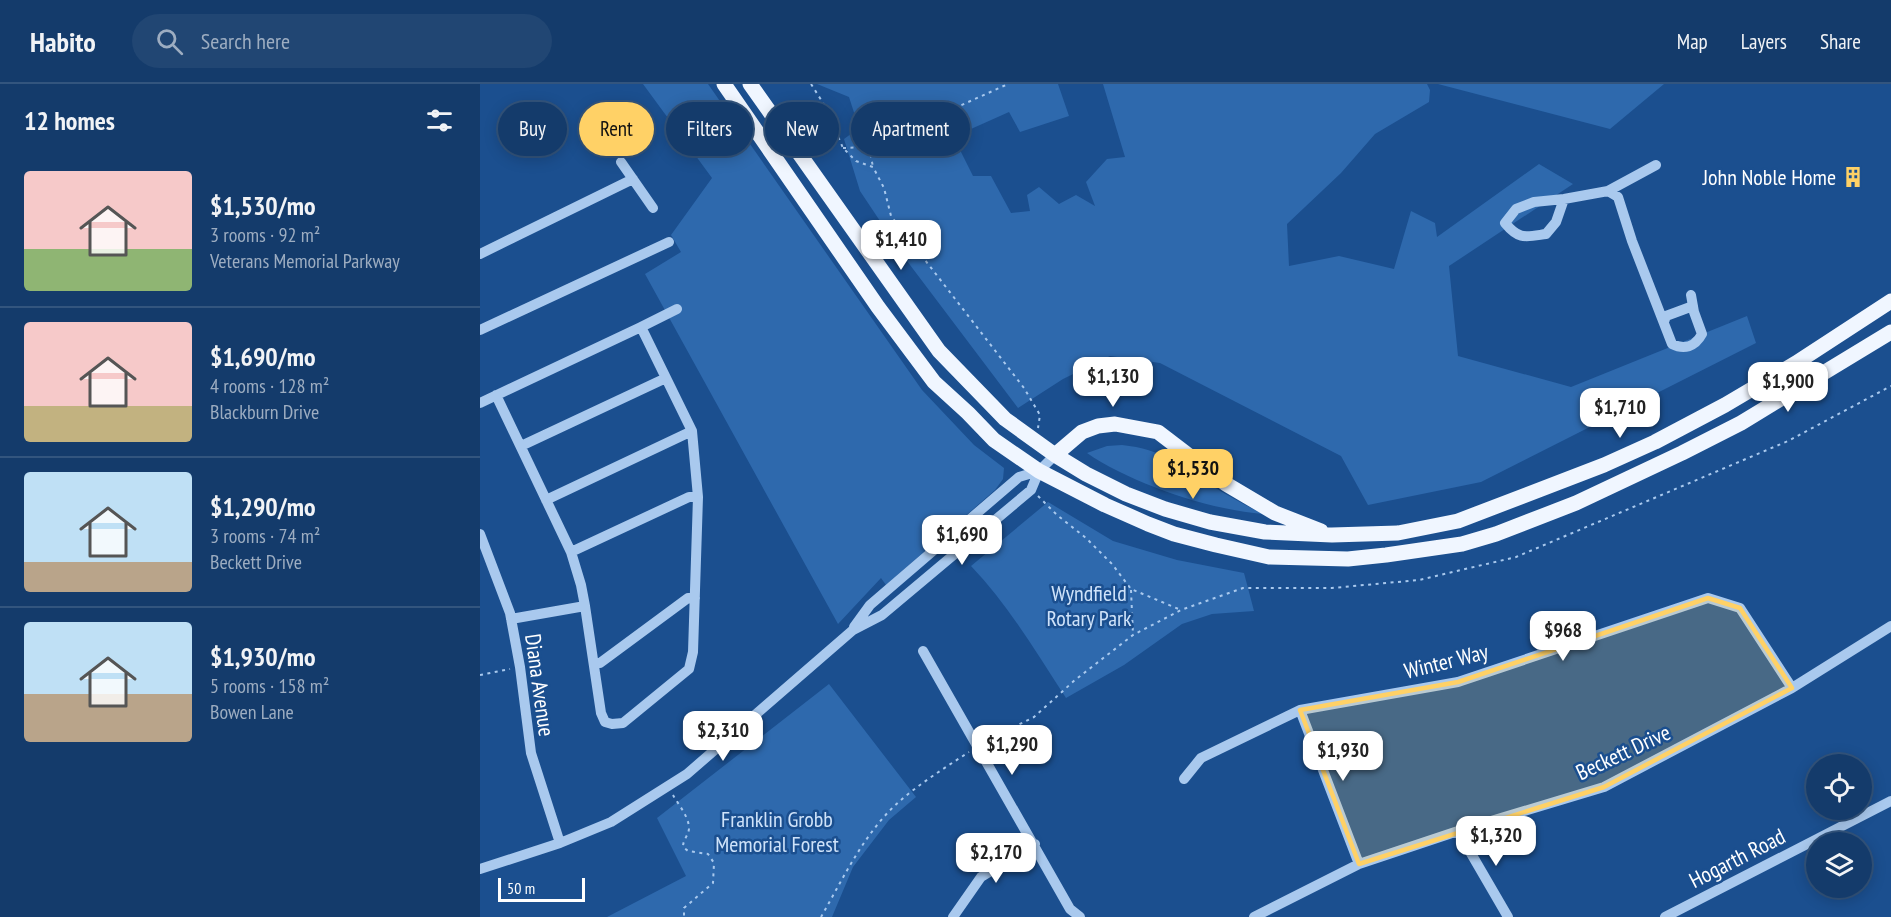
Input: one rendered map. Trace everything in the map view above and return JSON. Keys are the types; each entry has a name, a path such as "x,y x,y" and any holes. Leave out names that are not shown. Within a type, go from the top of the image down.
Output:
{"main road":[{"path":"724,84 878,307 934,382 994,440 1039,471 1148,524 1174,534 1269,557 1348,559 1462,544 1496,534 1576,503 1741,423 1891,332"},
{"path":"750,84 939,351 1005,419 1086,474 1126,494 1165,509 1210,522 1265,532 1332,535 1398,533 1458,520 1604,465 1655,442 1725,405 1796,363 1891,301"},
{"path":"1056,455 1082,432 1098,426 1114,424 1158,432 1226,484 1275,513 1332,535"}],"street":[{"path":"621,162 653,208"},
{"path":"1564,199 1556,222 1546,234 1525,238 1513,233 1505,223 1516,209 1534,202 1608,191 1656,165"},
{"path":"480,254 633,179"},
{"path":"1608,191 1618,197 1632,241 1672,344 1680,348 1689,347 1698,341 1702,334 1692,301 1666,316 1664,322"},
{"path":"480,330 669,242"},
{"path":"480,403 677,309"},
{"path":"496,395 571,552 585,606 601,713 605,722 623,723 689,669 693,652 698,496 692,431 641,327"},
{"path":"520,446 666,378"},
{"path":"546,500 692,431"},
{"path":"480,869 560,843 611,822 687,774 853,630 882,615 1031,490 1039,471 1056,455"},
{"path":"853,630 870,605 1019,477 1039,471"},
{"path":"571,552 688,496 698,496"},
{"name":"Diana Avenue","path":"480,534 511,619 520,667 531,753 560,843"},
{"path":"594,663 600,663 688,598 695,598"},
{"name":"Winter Way","path":"1184,779 1201,758 1300,710 1458,682 1708,598 1740,608 1792,688"},
{"path":"511,619 585,606"},
{"name":"Beckett Drive","path":"1254,917 1359,864 1604,787 1792,688 1891,626"},
{"path":"923,651 1070,909 1080,917"},
{"path":"1300,710 1359,864"},
{"name":"Hogarth Road","path":"1665,917 1891,801"},
{"path":"1458,831 1508,917"},
{"path":"953,917 981,877 1035,844"}],"path":[{"path":"811,84 825,106 843,148 856,161 873,166"},
{"path":"968,102 1008,84"},
{"path":"843,148 851,148"},
{"path":"871,156 873,166 884,188 891,216 1024,388 1040,415 1036,440"},
{"path":"1031,490 1106,558 1131,589 1181,610"},
{"path":"1131,589 1133,635"},
{"path":"480,675 520,667"},
{"path":"667,787 687,819 689,828 683,847 708,854 714,863 713,883 684,908 684,917"}],"highlighted area":[{"path":"1708,598 1740,608 1792,688 1604,787 1359,864 1300,710 1458,682"}],"green space":[{"path":"643,84 708,84 721,102 666,102 666,115"},
{"path":"817,84 1058,84 1069,116 1020,132 1009,112 970,129 970,102 851,103 849,97"},
{"path":"1103,84 1427,84 1430,90 1429,102 1375,134 1341,173 1287,224 1289,266 1339,256 1394,269 1411,211 1435,223 1437,237 1539,164 1573,184 1449,266 1458,356 1571,387 1747,316 1756,343 1481,482 1368,505 1341,456 1160,363 1110,356 1063,379 1018,408 904,257 860,191 844,139 851,134 851,156 963,156 973,176 991,176 1011,213 1030,211 1027,195 1039,187 1059,204 1076,195 1095,206 1086,182 1107,159 1125,157"},
{"path":"1438,84 1664,84 1610,129"},
{"path":"753,148 922,390 974,445 1004,468 1003,479 995,490 886,585 881,578 838,624 645,274 681,252 671,235 712,178 696,156 753,156"},
{"path":"1122,445 1149,450 1171,460 1220,491 1263,514 1219,507 1171,493 1125,475 1087,453 1107,446"},
{"name":"Wyndfield Rotary Park","path":"1048,502 1113,541 1177,560 1244,573 1254,611 1212,614 1182,624 1124,665 1066,698 1010,613 971,566"},
{"name":"Franklin Grobb Memorial Forest","path":"829,684 916,797 889,820 853,867 832,917 607,917 686,876 657,818"}],"place":[{"name":"John Noble Home","path":"1853,177"}]}
